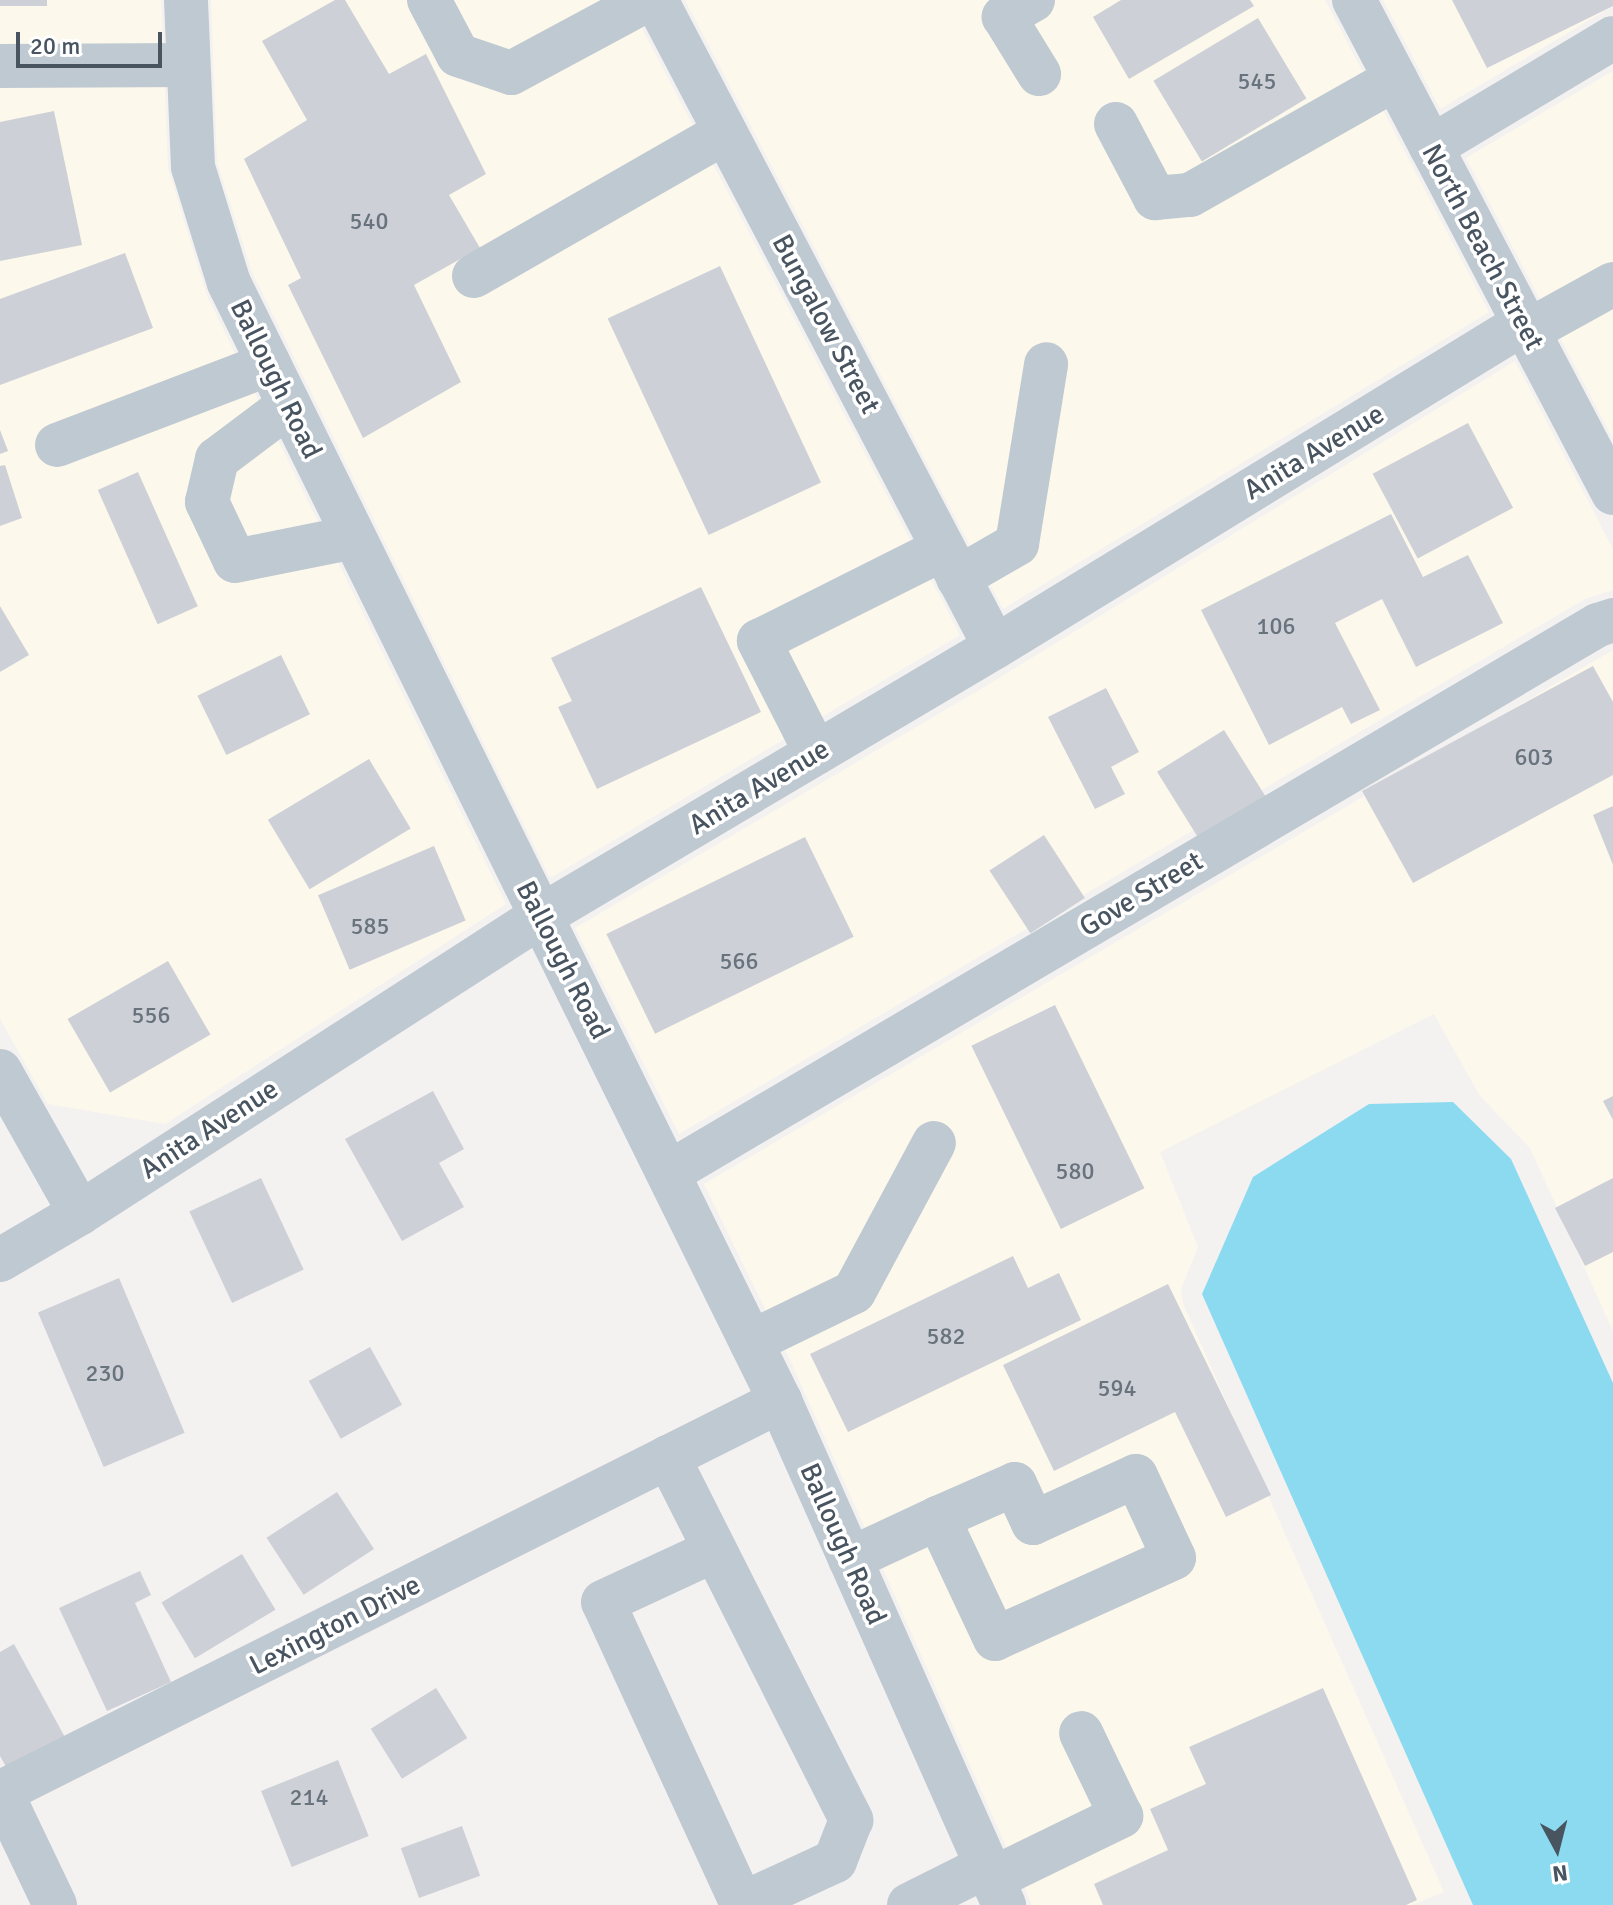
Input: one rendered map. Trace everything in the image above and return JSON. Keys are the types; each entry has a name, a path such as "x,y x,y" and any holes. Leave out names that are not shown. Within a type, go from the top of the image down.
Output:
{"street":[{"name":"Ballough Road","path":"186,0 193,167 229,283 670,1172 780,1401 994,1883"},
{"path":"429,0 458,55 511,73 647,0"},
{"name":"Bungalow Street","path":"656,0 995,647"},
{"path":"1033,0 1004,17 1039,74"},
{"name":"North Beach Street","path":"1354,0 1613,493"},
{"path":"1431,147 1613,38"},
{"path":"0,66 187,65"},
{"path":"1116,124 1155,198 1190,195 1395,79"},
{"path":"474,276 725,132"},
{"name":"Anita Avenue","path":"0,1260 80,1213 541,916 1526,327 1613,284"},
{"path":"57,445 269,364"},
{"path":"816,753 759,641 951,563 1017,544 1046,364"},
{"path":"289,405 217,459 207,502 235,561 354,537"},
{"name":"Gove Street","path":"670,1172 1571,641 1613,620"},
{"path":"0,1071 80,1213"},
{"path":"751,1342 854,1292 934,1143"},
{"name":"Lexington Drive","path":"55,1905 1,1792 780,1401"},
{"path":"668,1457 715,1550 851,1820 835,1861 742,1904 603,1602 715,1550"},
{"path":"850,1559 938,1518 1015,1484 1033,1523 1136,1476 1174,1558 995,1639 938,1518"},
{"path":"909,1905 994,1883 1121,1816 1081,1733"}],"shaded area":[{"path":"0,0 161,0 168,168 207,296 506,904 165,1124 48,1104 0,1019"},
{"path":"211,0 627,0 960,635 550,878 252,272 217,162"},
{"path":"685,0 1325,0 1489,312 1003,609"},
{"path":"1383,0 1613,0 1613,6 1440,109"},
{"path":"1613,71 1613,439 1466,158"},
{"path":"1515,361 1613,549 1613,590 1585,599 679,1134 575,928 986,686"},
{"path":"1613,650 1613,1331 1530,1148 1480,1096 1434,1014 1160,1152 1198,1247 1181,1289 1183,1304 1444,1892 1412,1905 1032,1905 792,1364 704,1184"}],"water":[{"path":"1453,1102 1511,1159 1613,1383 1613,1905 1473,1905 1202,1294 1253,1177 1369,1104"}],"building":[{"path":"0,0 47,0 47,6 0,6"},
{"path":"335,0 345,0 389,74 426,54 486,174 449,195 480,248 414,285 461,382 363,438 288,285 301,278 244,159 307,120 262,41"},
{"path":"1121,0 1250,0 1254,6 1129,79 1093,17"},
{"path":"1452,0 1613,0 1613,6 1487,68"},
{"path":"1258,18 1306,99 1202,161 1153,81"},
{"path":"54,111 82,245 0,261 0,122"},
{"path":"125,253 153,328 0,385 0,299"},
{"path":"720,266 821,483 709,535 608,318"},
{"path":"1468,423 1513,508 1418,558 1373,474"},
{"path":"0,430 8,451 0,454"},
{"path":"5,465 22,518 0,526 0,466"},
{"path":"138,472 198,606 158,624 98,490"},
{"path":"1391,514 1423,577 1468,555 1503,623 1416,667 1382,599 1335,623 1380,710 1351,724 1342,707 1269,745 1201,610"},
{"path":"701,587 761,712 597,789 558,707 572,701 551,658"},
{"path":"0,606 29,655 0,672"},
{"path":"281,655 310,714 226,755 197,696"},
{"path":"1593,666 1613,702 1613,775 1413,883 1362,791"},
{"path":"1106,688 1139,752 1111,767 1125,794 1095,809 1048,717"},
{"path":"1224,730 1266,797 1199,839 1157,772"},
{"path":"369,759 411,828 310,889 268,820"},
{"path":"1613,806 1613,865 1593,815"},
{"path":"1044,835 1085,898 1030,933 989,870"},
{"path":"805,837 854,937 655,1034 606,934"},
{"path":"434,846 466,921 350,970 318,895"},
{"path":"168,961 210,1035 110,1093 68,1019"},
{"path":"1055,1005 1144,1188 1061,1229 971,1046"},
{"path":"433,1091 464,1149 439,1163 464,1207 402,1241 345,1139"},
{"path":"1613,1096 1613,1120 1603,1101"},
{"path":"261,1178 304,1270 232,1303 189,1211"},
{"path":"1613,1178 1613,1252 1585,1266 1555,1208"},
{"path":"1013,1256 1028,1288 1059,1273 1081,1320 848,1432 810,1354"},
{"path":"119,1278 185,1433 104,1467 38,1312"},
{"path":"1168,1284 1271,1495 1226,1517 1175,1412 1054,1471 1003,1365"},
{"path":"370,1347 402,1405 341,1439 309,1381"},
{"path":"337,1492 374,1549 304,1595 267,1538"},
{"path":"242,1554 275,1610 195,1658 161,1602"},
{"path":"140,1571 151,1595 135,1603 171,1682 107,1711 59,1608"},
{"path":"14,1644 72,1750 14,1781 0,1756 0,1652"},
{"path":"436,1688 467,1738 402,1779 371,1729"},
{"path":"1323,1688 1417,1900 1406,1905 1103,1905 1094,1884 1168,1850 1150,1809 1206,1784 1189,1747"},
{"path":"338,1760 369,1836 292,1867 261,1791"},
{"path":"462,1826 480,1876 419,1898 401,1848"}]}
